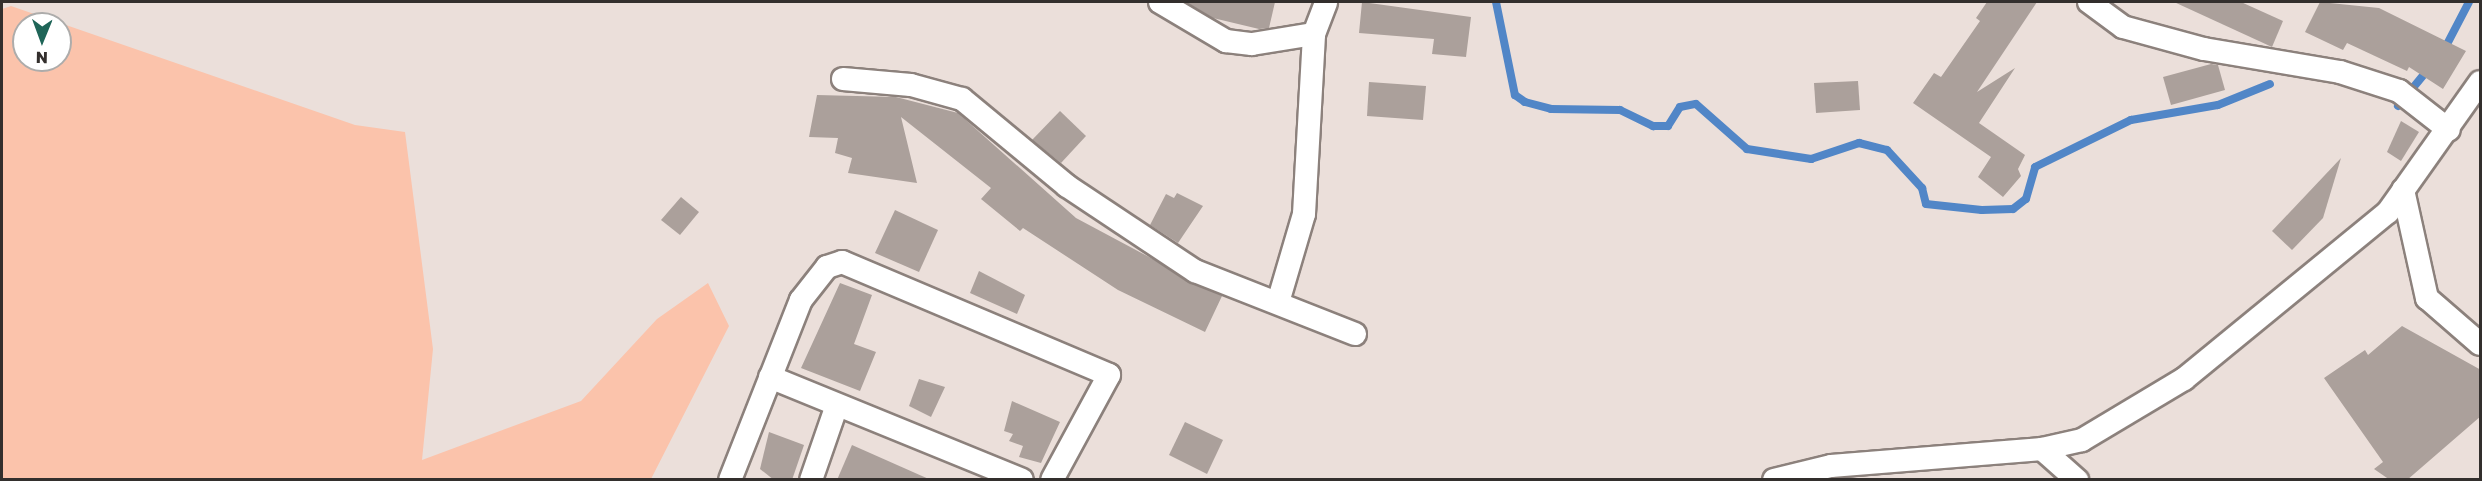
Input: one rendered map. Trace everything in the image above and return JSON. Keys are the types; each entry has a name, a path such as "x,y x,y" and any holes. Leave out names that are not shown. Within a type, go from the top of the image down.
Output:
{"street":[{"path":"1160,2 1226,41 1252,44 1314,34"},
{"path":"1279,299 1304,214 1314,34 1326,2"},
{"path":"2089,2 2123,27 2204,49 2340,72 2399,91 2449,130"},
{"path":"843,79 911,86 962,99 992,118 1067,186 1195,271 1279,299 1355,334"},
{"path":"1774,480 1831,466 2042,449 2082,440 2184,379 2379,220 2449,130 2481,82"},
{"path":"2403,189 2427,298 2481,344"},
{"path":"730,480 801,300 827,267 842,262 1109,375 1052,480"},
{"path":"770,377 1022,480"},
{"path":"811,480 837,405"},
{"path":"2042,449 2077,480"}],"shaded area":[{"path":"11,6 28,12 12,12 12,72 72,72 72,27 355,125 405,132 433,349 422,460 581,401 657,319 708,283 729,326 651,479 2,479 2,9"}],"building":[{"path":"1186,2 1275,2 1269,28 1259,29 1213,18"},
{"path":"1362,2 1471,17 1466,57 1432,54 1434,39 1359,33"},
{"path":"1987,2 2037,2 1977,92 2015,68 1979,123 2025,155 2018,169 2021,176 2003,197 1978,177 1991,157 1913,103 1934,73 1941,77 1980,21 1976,18"},
{"path":"2174,2 2241,2 2283,21 2272,47"},
{"path":"2320,2 2379,8 2466,51 2443,89 2409,67 2407,71 2347,43 2343,50 2305,32"},
{"path":"2211,64 2218,65 2225,90 2171,105 2163,77"},
{"path":"1858,81 1860,110 1816,113 1814,83"},
{"path":"1369,82 1426,86 1423,120 1367,116"},
{"path":"817,95 896,97 958,113 1076,218 1222,296 1205,332 1118,290 1023,228 1020,231 981,199 991,188 901,117 917,183 848,173 852,158 835,153 838,138 809,137"},
{"path":"1060,111 1086,136 1061,163 1032,140"},
{"path":"2401,121 2419,132 2401,161 2387,152"},
{"path":"2341,158 2323,218 2292,250 2272,231"},
{"path":"1177,193 1203,206 1178,243 1150,225 1166,194 1174,198"},
{"path":"681,197 699,212 680,235 661,220"},
{"path":"895,210 938,230 919,272 875,253"},
{"path":"979,271 1025,295 1017,314 970,293"},
{"path":"840,283 872,295 854,344 876,352 860,391 801,368"},
{"path":"2402,326 2481,370 2481,416 2407,480 2390,480 2374,469 2383,462 2324,378 2365,350 2368,355"},
{"path":"919,379 945,387 931,417 909,406"},
{"path":"1012,401 1060,422 1041,463 1019,457 1023,446 1009,441 1013,434 1004,431"},
{"path":"1185,422 1223,440 1207,474 1169,455"},
{"path":"769,432 804,445 792,480 774,480 760,469"},
{"path":"852,445 931,480 837,480"}],"waterway":[{"path":"1496,2 1515,95 1525,102 1551,109 1620,110 1653,126 1668,126 1680,107 1696,104 1747,149 1811,159 1859,143 1887,150 1922,188 1926,204 1982,210 2013,209 2026,199 2035,167 2131,120 2218,105 2270,84"},
{"path":"2444,50 2469,2"},
{"path":"2398,106 2430,67"}]}
